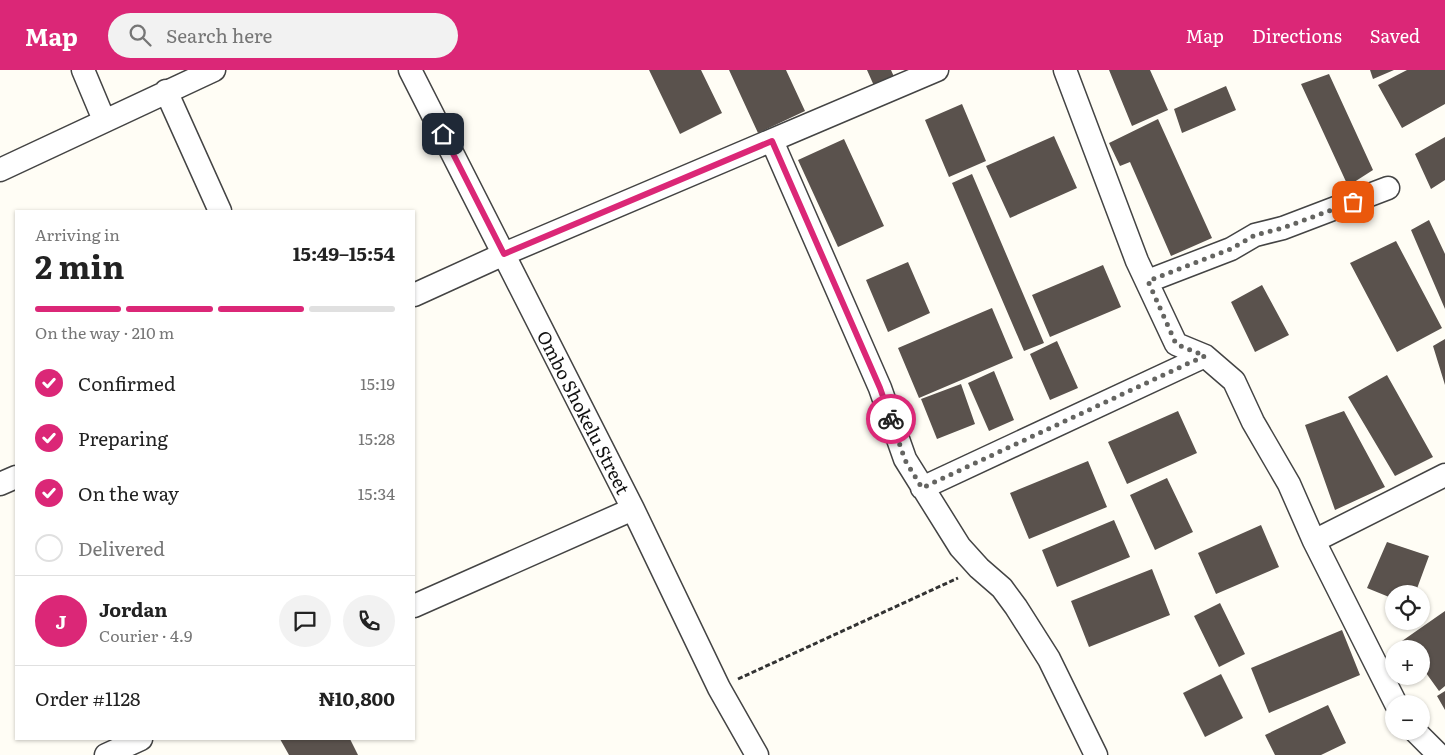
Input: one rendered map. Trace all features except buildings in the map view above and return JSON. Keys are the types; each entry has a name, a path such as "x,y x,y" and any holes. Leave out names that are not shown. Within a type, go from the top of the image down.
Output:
{"street":[{"path":"84,70 104,120"},
{"path":"0,170 214,70"},
{"name":"Ombo Shokelu Street","path":"410,70 633,509 719,688 756,755"},
{"path":"415,295 504,254 937,70"},
{"path":"1065,70 1138,260 1176,344 1205,356 1234,381 1253,422 1289,484 1314,541 1391,695"},
{"path":"166,92 220,210"},
{"path":"772,141 880,388 905,460 960,547 979,568 1002,588 1016,607 1049,659 1096,755"},
{"path":"1148,281 1231,249 1255,235 1283,228 1388,188"},
{"path":"922,488 1205,356"},
{"path":"1314,541 1445,475"},
{"path":"0,484 15,476"},
{"path":"415,606 633,509"},
{"path":"1424,740 1439,755"}],"path":[{"path":"719,688 979,568"}],"way so far":[{"path":"891,419 905,460 922,488 1205,356 1176,344 1148,281 1231,249 1255,235 1283,228 1353,202"}],"route":[{"path":"443,134 504,254 772,141 880,388 891,419"}]}
